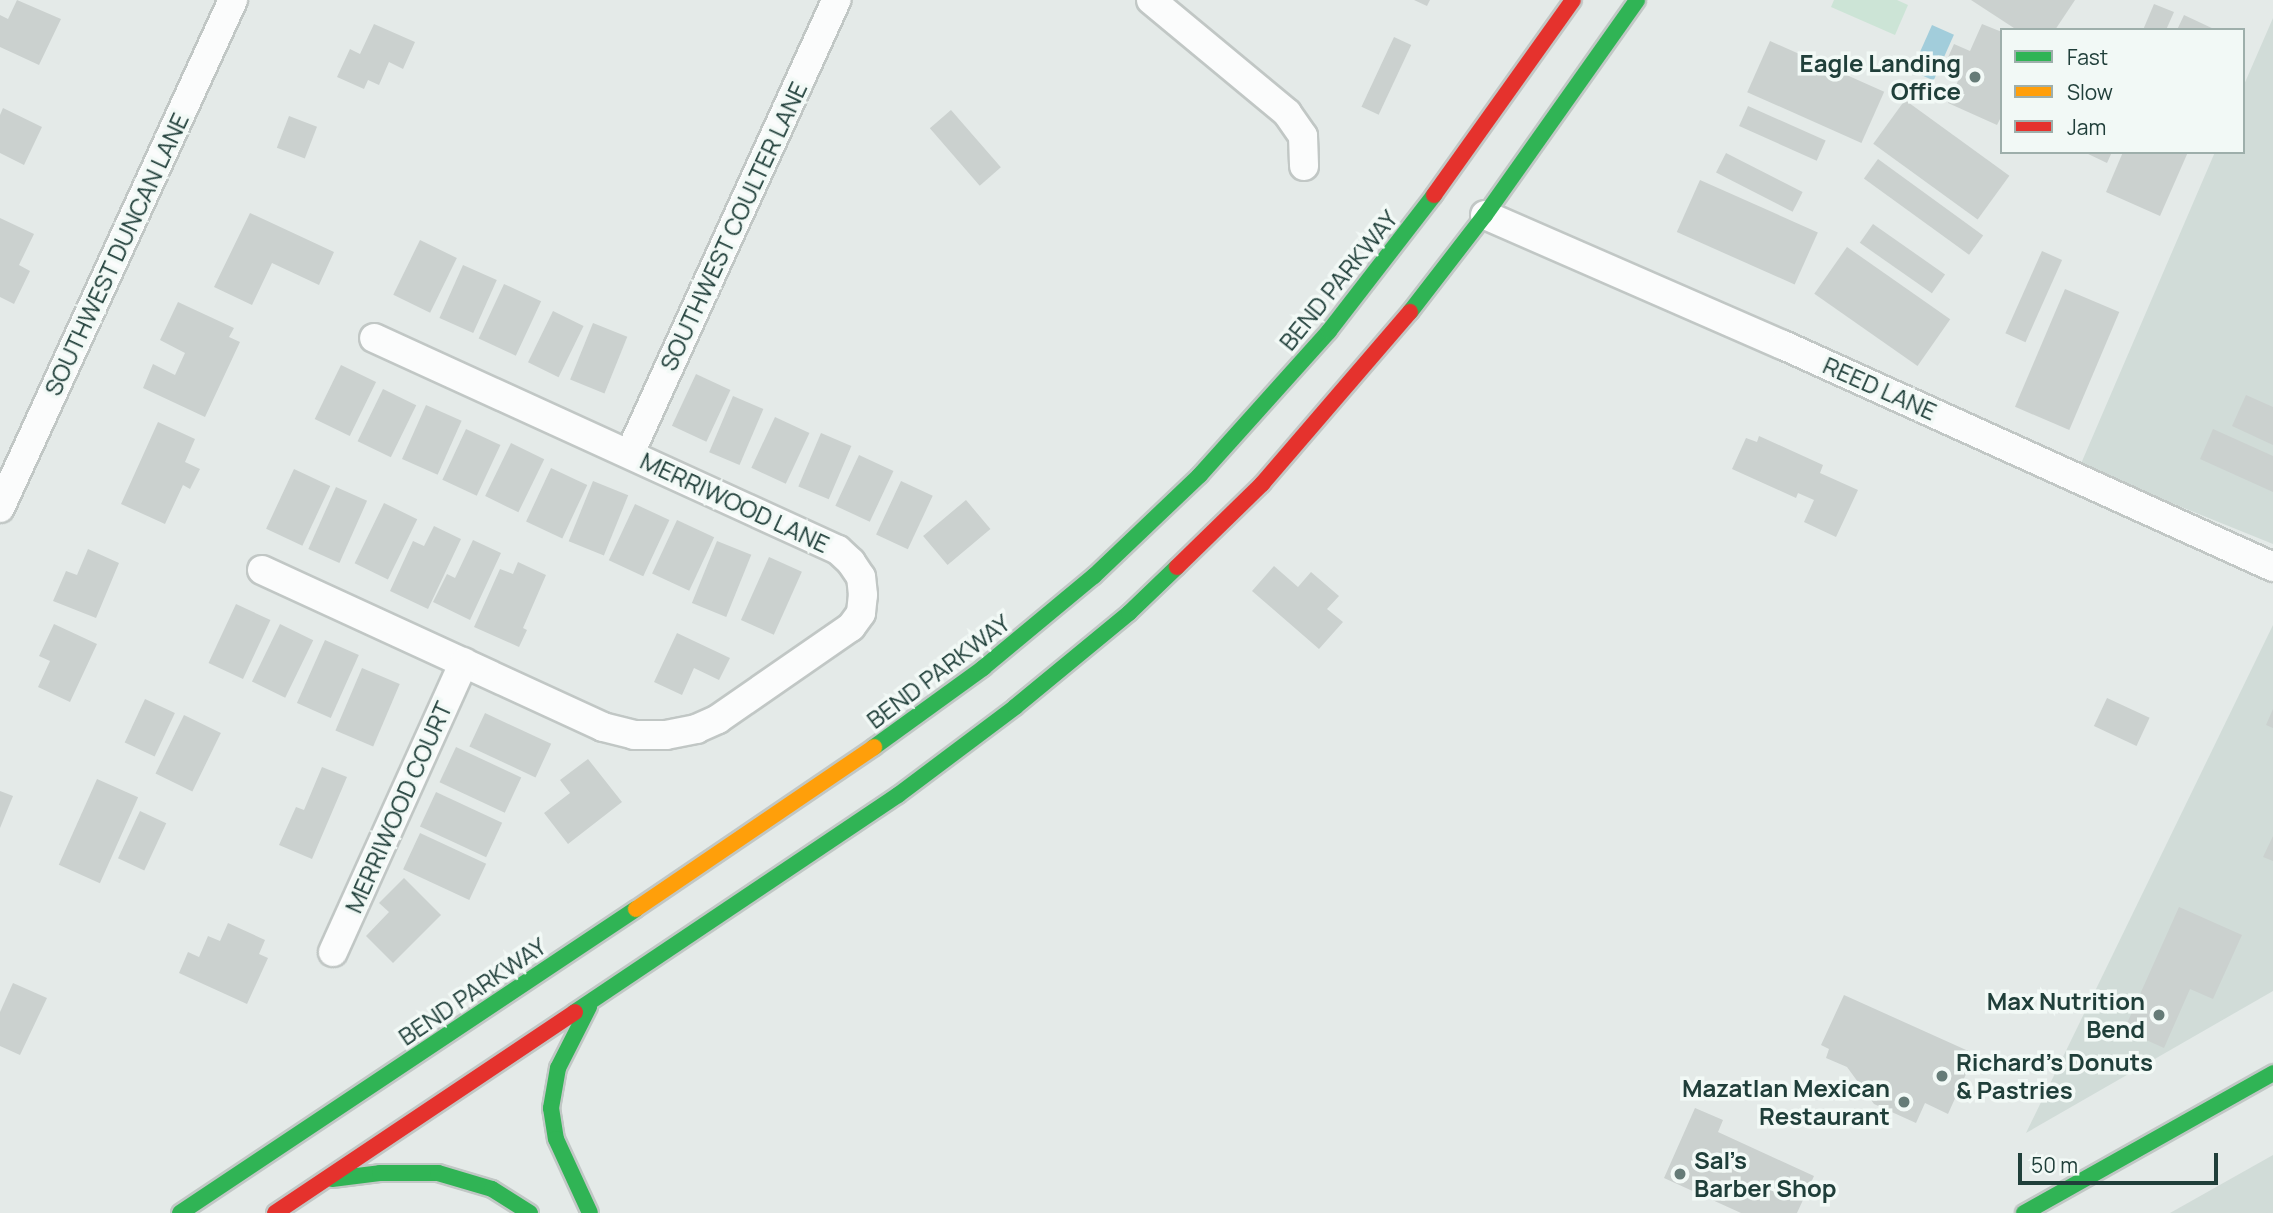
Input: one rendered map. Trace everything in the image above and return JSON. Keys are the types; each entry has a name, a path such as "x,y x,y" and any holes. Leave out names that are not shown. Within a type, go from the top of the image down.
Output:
{"main road":[{"name":"BEND PARKWAY","path":"180,1213 828,781 982,668 1094,576 1200,475 1329,331 1456,167 1573,0"},
{"path":"275,1213 591,1004 898,795 1025,699 1129,613 1234,514 1307,435 1399,327 1485,215 1637,0"},
{"path":"590,1213 556,1139 551,1108 558,1068 591,1004"},
{"path":"2024,1213 2273,1073"},
{"path":"323,1181 380,1173 438,1173 492,1189 530,1213"}],"street":[{"name":"SOUTHWEST DUNCAN LANE","path":"0,508 233,0"},
{"name":"SOUTHWEST COULTER LANE","path":"630,453 836,0"},
{"path":"1151,0 1287,113 1303,136 1304,166"},
{"name":"REED LANE","path":"1485,215 1796,351 2273,567"},
{"name":"MERRIWOOD LANE","path":"262,570 603,727 634,735 666,735 696,729 718,719 850,628 861,613 863,595 860,578 851,562 838,550 374,338"},
{"name":"MERRIWOOD COURT","path":"333,952 464,662"}],"shaded area":[{"path":"2273,18 2273,544 2080,466 2214,154 2245,154 2245,82"},
{"path":"2273,625 2273,991 2026,1133"},
{"path":"2273,1155 2273,1213 2170,1213"}],"green space":[{"path":"1834,0 1897,0 1908,5 1895,35 1831,7"}],"water":[{"path":"1932,25 1954,35 1934,80 1912,71"}],"building":[{"path":"17,0 61,19 39,65 0,47 0,15 8,19"},
{"path":"1414,0 1430,0 1427,6"},
{"path":"1971,0 2075,0 2056,28 2014,28"},
{"path":"2154,4 2174,12 2167,28 2144,28"},
{"path":"2184,15 2212,28 2178,28"},
{"path":"374,24 415,42 403,69 389,62 379,85 368,80 364,89 337,77 350,49 360,54"},
{"name":"Eagle Landing Office","path":"1982,24 2000,31 2000,119 1997,125 1948,103 1958,81 1941,73 1954,44 1970,51"},
{"path":"1394,37 1411,45 1379,115 1361,107"},
{"path":"1770,41 1884,92 1861,143 1747,92"},
{"path":"1905,100 2009,176 1978,220 1873,144"},
{"path":"1748,106 1826,141 1817,161 1739,126"},
{"path":"3,108 42,127 24,165 0,153 0,115"},
{"path":"951,110 1001,167 980,186 930,128"},
{"path":"289,116 317,127 305,158 277,148"},
{"path":"1726,153 1803,192 1793,212 1716,173"},
{"path":"2088,154 2111,154 2107,163"},
{"path":"2122,154 2187,154 2160,216 2106,192"},
{"path":"1878,159 1983,235 1969,255 1864,178"},
{"path":"1700,180 1818,232 1795,285 1677,232"},
{"path":"250,213 334,252 319,285 272,263 252,305 214,287"},
{"path":"0,218 34,234 19,265 30,271 14,304 0,297"},
{"path":"1873,224 1945,274 1932,293 1860,243"},
{"path":"420,240 457,258 430,313 393,295"},
{"path":"1847,247 1950,319 1918,366 1814,294"},
{"path":"2042,251 2062,260 2025,342 2005,333"},
{"path":"463,265 497,280 473,333 439,318"},
{"path":"504,284 541,301 516,356 479,338"},
{"path":"2065,289 2119,312 2069,430 2015,407"},
{"path":"178,302 234,328 229,337 240,342 205,417 143,388 153,364 175,375 185,353 160,340"},
{"path":"553,311 584,326 559,377 528,362"},
{"path":"593,323 627,337 604,393 570,380"},
{"path":"341,365 376,382 350,436 315,419"},
{"path":"696,374 730,390 706,442 672,426"},
{"path":"383,389 416,405 391,457 358,441"},
{"path":"2246,395 2273,407 2273,445 2232,426"},
{"path":"733,396 763,409 740,465 709,452"},
{"path":"426,405 462,421 438,475 402,459"},
{"path":"775,417 809,433 786,484 751,468"},
{"path":"158,422 195,439 185,462 200,469 190,489 183,485 165,524 121,504"},
{"path":"466,429 500,445 477,496 442,480"},
{"path":"2213,429 2273,456 2273,492 2200,459"},
{"path":"821,433 851,446 829,499 798,486"},
{"path":"1759,436 1823,465 1820,473 1858,490 1836,537 1804,522 1814,500 1798,493 1796,498 1732,469 1746,438 1757,442"},
{"path":"511,443 544,459 518,512 485,496"},
{"path":"859,455 893,471 870,522 835,506"},
{"path":"551,468 587,485 562,538 526,521"},
{"path":"294,469 330,486 302,546 266,529"},
{"path":"593,481 628,495 604,556 569,541"},
{"path":"901,481 933,496 908,549 876,534"},
{"path":"336,487 367,501 339,563 308,549"},
{"path":"966,500 990,529 948,565 923,536"},
{"path":"384,503 417,519 388,579 355,563"},
{"path":"635,504 669,520 643,576 609,560"},
{"path":"677,520 714,537 689,591 652,573"},
{"path":"434,526 461,539 428,609 390,591 413,541 424,546"},
{"path":"473,540 501,553 470,620 433,602 447,574 455,578"},
{"path":"717,541 751,555 726,617 692,603"},
{"path":"88,549 119,563 96,618 53,601 66,571 77,575"},
{"path":"769,557 802,572 774,635 741,620"},
{"path":"518,562 546,575 523,628 527,630 519,647 474,627 500,569 513,574"},
{"path":"1274,566 1298,587 1311,572 1339,596 1327,609 1343,622 1319,649 1252,591"},
{"path":"236,604 270,620 243,679 209,663"},
{"path":"54,624 97,644 70,702 38,687 50,661 39,656"},
{"path":"280,624 313,640 285,698 252,682"},
{"path":"677,633 730,658 719,680 694,668 682,695 654,682"},
{"path":"325,640 359,655 331,718 297,703"},
{"path":"362,668 400,684 373,747 335,731"},
{"path":"2107,698 2150,718 2136,746 2094,726"},
{"path":"145,699 175,713 155,756 125,743"},
{"path":"2273,709 2273,728 2266,725"},
{"path":"485,713 551,744 536,777 469,747"},
{"path":"184,715 221,733 192,791 156,773"},
{"path":"456,747 521,777 505,813 440,782"},
{"path":"588,759 622,802 568,844 544,813 570,793 560,780"},
{"path":"322,767 347,777 312,859 279,845 296,807 304,810"},
{"path":"97,779 138,797 100,883 59,865"},
{"path":"0,791 13,796 0,828"},
{"path":"436,792 502,823 486,857 420,826"},
{"path":"140,811 166,823 144,870 118,858"},
{"path":"420,833 486,864 469,900 403,869"},
{"path":"2273,836 2273,861 2263,857"},
{"path":"404,878 441,915 393,963 366,936 389,912 379,903"},
{"path":"2179,907 2242,935 2213,999 2190,989 2164,1048 2124,1030"},
{"path":"228,923 265,940 259,954 268,958 247,1004 179,973 188,952 199,957 208,936 220,941"},
{"path":"13,983 47,998 20,1055 0,1046 0,1012"},
{"path":"1844,995 1975,1054 1948,1114 1925,1103 1916,1123 1874,1104 1847,1067 1826,1058 1829,1049 1821,1045"},
{"path":"1695,1108 1723,1120 1718,1132 1814,1176 1797,1213 1741,1213 1664,1178"}],"traffic: fast":[{"path":"1410,312 1485,215 1637,0"},
{"path":"874,747 983,668 1094,576 1200,475 1329,331 1434,195"},
{"path":"575,1012 898,795 1015,707 1129,613 1177,567"},
{"path":"180,1213 636,909"},
{"path":"589,1007 558,1068 551,1108 556,1139 590,1213"},
{"path":"2024,1213 2273,1073"},
{"path":"332,1179 380,1173 438,1173 492,1189 530,1213"}],"traffic: slow":[{"path":"636,909 874,747"}],"traffic: jam":[{"path":"1434,195 1573,0"},
{"path":"1177,567 1262,484 1410,312"},
{"path":"275,1213 575,1012"}],"place":[{"name":"Eagle Landing Office","path":"1975,77"},
{"name":"Max Nutrition Bend","path":"2159,1015"},
{"name":"Richard’s Donuts & Pastries","path":"1942,1076"},
{"name":"Mazatlan Mexican Restaurant","path":"1904,1102"},
{"name":"Sal’s Barber Shop","path":"1680,1174"}]}
